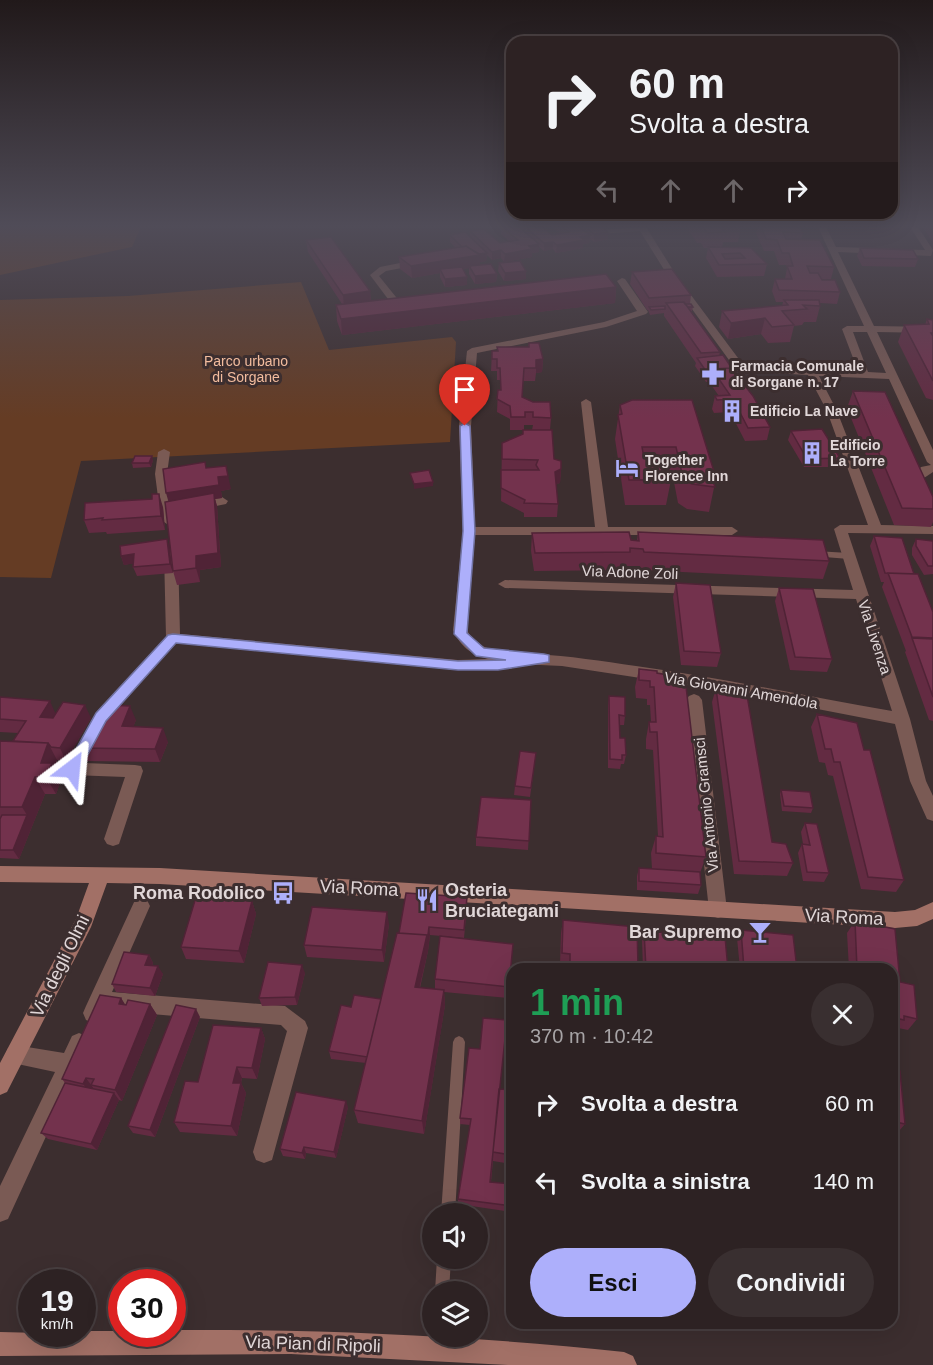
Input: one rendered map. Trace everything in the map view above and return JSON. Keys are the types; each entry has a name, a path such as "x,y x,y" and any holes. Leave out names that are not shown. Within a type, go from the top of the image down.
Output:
{"street":[{"path":"386,291 397,305 420,303"},
{"path":"544,659 480,652 460,634 469,531 465,426 472,351 606,324 643,312 632,291"},
{"path":"683,291 741,369 891,376"},
{"path":"851,291 933,462"},
{"path":"864,375 846,331 869,328 933,330"},
{"path":"812,372 832,411 874,523"},
{"path":"586,402 602,531"},
{"path":"113,839 135,771 72,769 101,717 173,638 173,575 162,474 164,452"},
{"path":"933,468 925,470 918,477 933,511"},
{"path":"166,511 222,501"},
{"name":"Via Livenza","path":"933,530 874,523 840,529 903,719 918,781 933,814"},
{"path":"469,531 732,531"},
{"name":"Via Adone Zoli","path":"505,584 861,595"},
{"path":"173,638 458,665 498,666 544,659"},
{"name":"Via Giovanni Amendola","path":"544,659 693,680 903,719"},
{"name":"Via Antonio Gramsci","path":"694,700 718,910"},
{"name":"Via Livenza","path":"918,781 933,799"},
{"name":"Via Roma","path":"0,874 101,874 895,920 917,918 932,909"},
{"name":"Via degli Olmi","path":"0,1085 84,921 101,874"},
{"path":"0,1211 141,906"},
{"path":"99,1001 285,1016 298,1028 264,1152"},
{"path":"15,1055 69,1064"},
{"name":"Via Pian di Ripoli","path":"0,1344 422,1343"},
{"name":"Via Pian di Ripoli","path":"467,1347 624,1365"}],"lane":[{"path":"802,554 849,556"},
{"path":"449,1203 459,1042"}],"green space":[{"name":"Parco urbano di Sorgane","path":"193,291 305,291 329,350 452,337 456,342 450,442 81,461 51,578 0,577 0,300 128,296"}],"building":[{"path":"340,291 370,291 343,295"},
{"path":"461,291 584,291 341,319 336,305"},
{"path":"644,291 688,291 691,295 649,298"},
{"path":"800,291 839,291 840,292"},
{"path":"784,300 819,300 820,306 803,305 807,309 782,311 794,325 772,327 765,318 731,323 722,311 788,305"},
{"path":"684,302 720,352 701,353 666,303"},
{"path":"665,306 665,309 651,310 649,307"},
{"path":"927,319 933,320 933,333 931,333 933,336 933,381 904,325 929,324"},
{"path":"529,343 539,343 543,359 536,360 536,368 524,368 522,397 533,402 550,402 551,418 533,417 533,412 525,412 525,417 511,417 510,406 497,399 498,390 501,390 500,368 497,368 497,359 492,359 492,351 498,351 497,347 529,347"},
{"path":"723,355 733,370 731,368 712,369 708,374 697,358"},
{"path":"731,368 753,396 770,427 748,428 733,399 717,400 715,396 730,395 712,369"},
{"path":"853,391 885,392 933,497 933,509 902,508"},
{"path":"632,400 692,400 716,478 712,478 715,487 692,484 683,478 676,447 642,447 644,458 666,458 671,480 629,480 618,415 622,414 620,405"},
{"path":"822,429 840,458 807,459 791,431"},
{"path":"523,430 552,430 554,459 561,461 561,469 555,472 558,504 524,503 525,500 501,488 501,470 539,470 536,465 538,460 502,459 502,443 523,434"},
{"path":"135,456 152,456 149,463 132,463"},
{"path":"205,462 206,468 226,466 228,476 218,477 219,485 166,493 163,469"},
{"path":"429,470 433,482 414,484 410,473"},
{"path":"214,493 218,553 196,556 196,568 173,571 165,502"},
{"path":"152,494 159,494 161,516 84,520 85,503 152,499"},
{"path":"629,532 631,540 639,541 638,532 823,540 829,561 644,552 643,549 630,548 630,552 535,553 532,533"},
{"path":"874,536 902,538 914,574 885,573"},
{"path":"167,539 170,564 133,567 134,554 121,556 120,546"},
{"path":"916,539 933,541 933,566 928,566 916,546"},
{"path":"888,573 918,574 933,612 933,638 912,637"},
{"path":"676,583 710,585 721,653 684,651"},
{"path":"779,588 813,589 832,659 795,657"},
{"path":"912,638 933,639 933,697"},
{"path":"639,669 685,678 706,857 656,853 656,836 663,837 657,732 650,732 649,722 656,722 654,687 650,687 650,681 639,680"},
{"path":"716,688 747,695 772,842 786,844 793,863 739,861"},
{"path":"609,696 625,697 625,716 619,715 620,738 625,738 626,755 622,755 622,760 610,759"},
{"path":"0,697 50,701 40,717 53,718 63,702 85,705 60,748 51,747 48,743 13,741 26,721 0,719"},
{"path":"107,705 130,706 122,726 163,728 155,749 80,748 87,732 96,732"},
{"path":"817,714 857,723 864,750 870,750 904,880 868,877 840,762 834,762 831,749 825,749"},
{"path":"0,741 48,743 41,763 52,763 46,777 35,777 22,807 0,807"},
{"path":"520,751 536,753 531,788 515,786"},
{"path":"781,790 810,792 813,808 784,806"},
{"path":"481,797 531,800 529,841 476,837"},
{"path":"2,815 27,815 13,850 0,850"},
{"path":"805,823 817,824 829,873 807,872 802,844 810,845"},
{"path":"639,868 700,872 701,885 639,881"},
{"path":"406,893 467,897 464,930 429,927 427,942 427,935 399,933"},
{"path":"196,897 252,901 239,951 181,947"},
{"path":"312,907 387,912 382,950 304,945"},
{"path":"563,920 637,927 638,963 570,963 570,954 562,953"},
{"path":"855,921 895,929 900,982 914,985 917,1019 904,1016 904,1020 898,1019 898,963 857,963"},
{"path":"741,930 793,935 796,963 744,963"},
{"path":"644,931 725,937 727,963 646,963"},
{"path":"397,933 427,935 415,987 444,990 422,1121 354,1110"},
{"path":"440,936 513,944 511,963 506,963 506,987 435,979"},
{"path":"124,952 149,955 145,965 158,966 150,988 112,984"},
{"path":"268,962 302,965 295,997 259,998"},
{"path":"100,995 121,998 119,1004 126,1005 128,1000 150,1004 115,1090 91,1085 94,1079 86,1078 83,1084 62,1079"},
{"path":"354,995 381,999 367,1057 329,1051 341,1005 351,1007"},
{"path":"176,1005 196,1009 150,1130 128,1126"},
{"path":"483,1018 506,1020 490,1182 506,1183 506,1205 458,1199 471,1119 460,1118 469,1048 480,1049"},
{"path":"213,1025 261,1028 252,1068 237,1067 233,1083 241,1083 231,1126 174,1122 185,1081 198,1082"},
{"path":"898,1071 900,1071 905,1124 898,1122"},
{"path":"65,1083 114,1093 91,1144 41,1133"},
{"path":"499,1089 506,1090 506,1154 493,1152"},
{"path":"296,1092 346,1101 334,1152 304,1147 302,1153 280,1149"}],"place":[{"name":"Farmacia Comunale di Sorgane n. 17","path":"713,374"},
{"name":"Edificio La Nave","path":"732,411"},
{"name":"Edificio La Torre","path":"812,453"},
{"name":"Together Florence Inn","path":"627,468"},
{"name":"Roma Rodolico","path":"283,893"},
{"name":"Osteria Bruciategami","path":"427,900"},
{"name":"Bar Supremo","path":"760,932"}],"route":[{"path":"72,769 101,717 173,638 473,666 498,666 544,659 490,655 474,648 460,634 469,531 465,426"}]}
